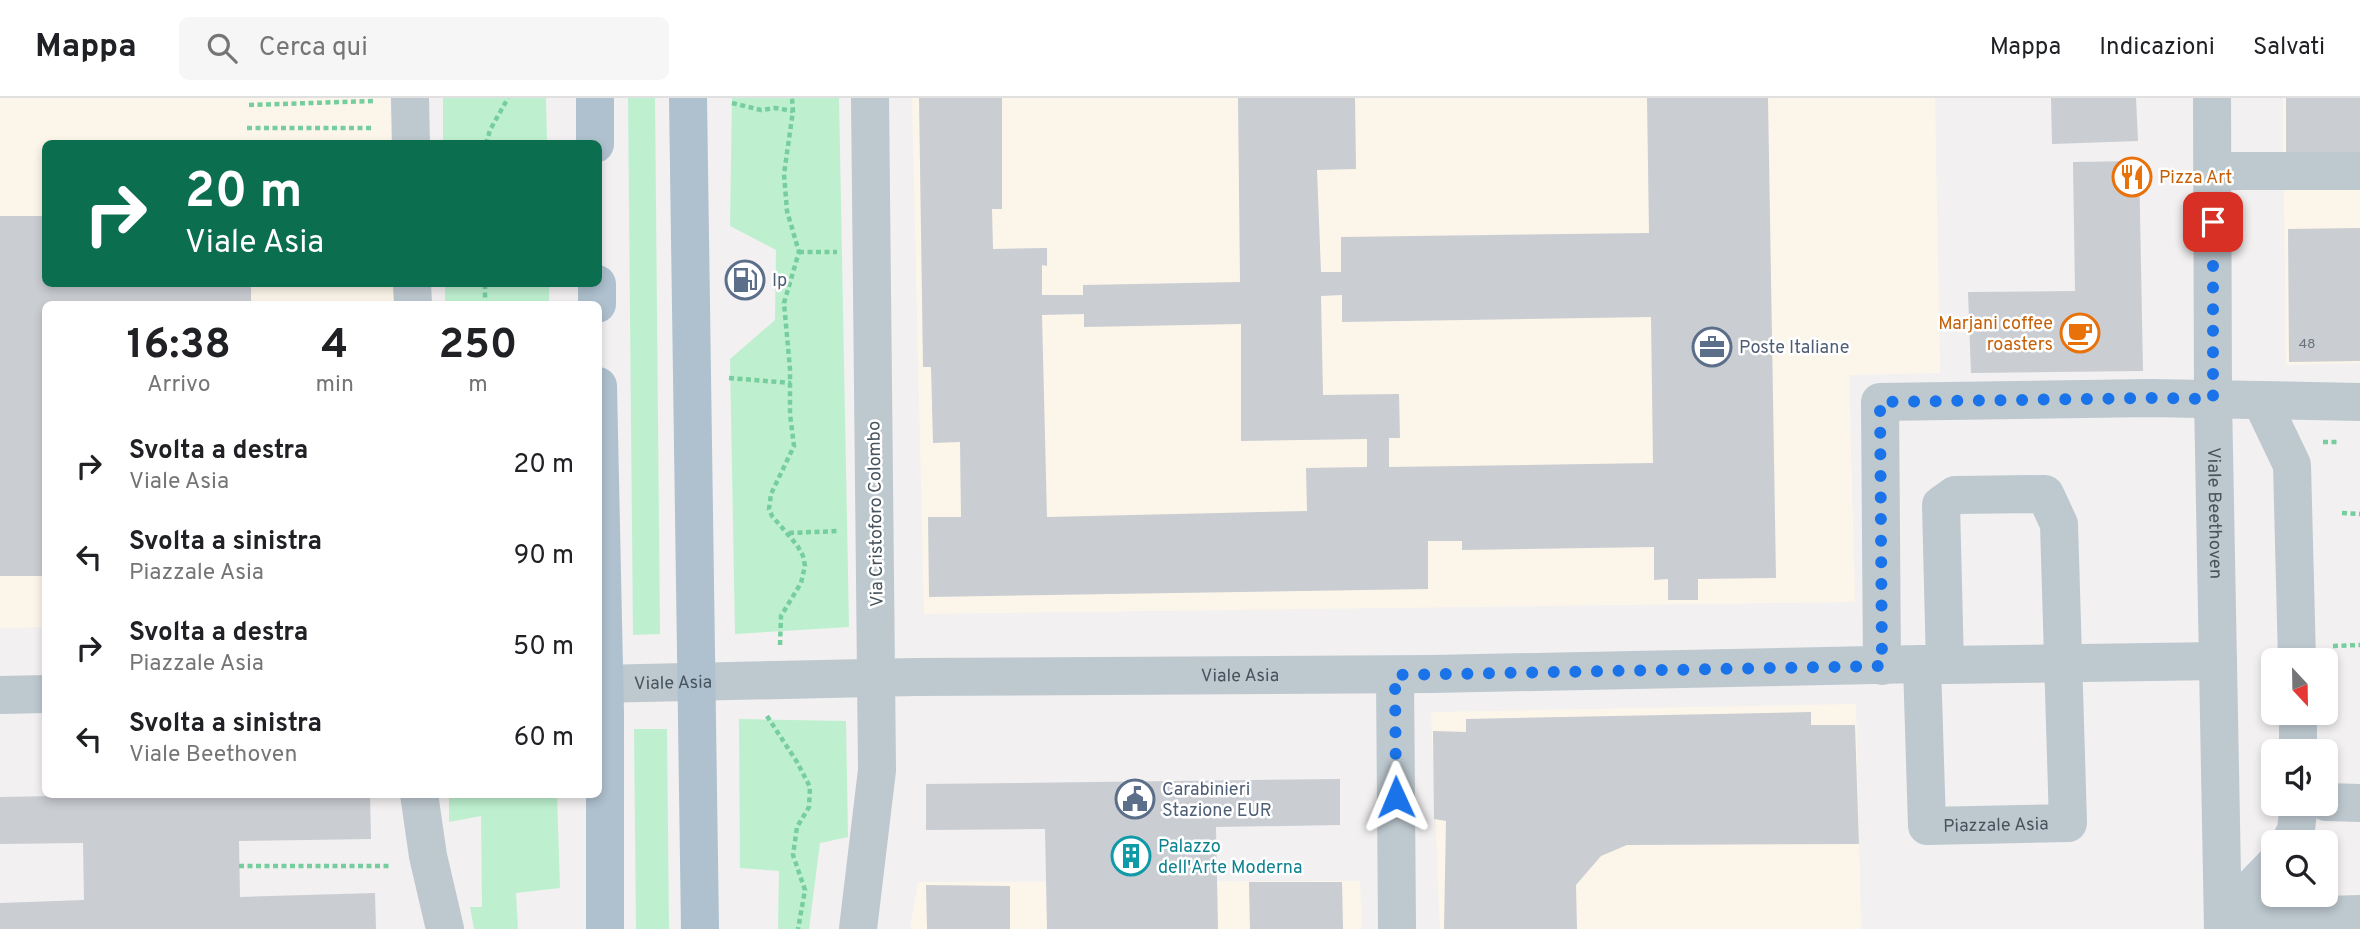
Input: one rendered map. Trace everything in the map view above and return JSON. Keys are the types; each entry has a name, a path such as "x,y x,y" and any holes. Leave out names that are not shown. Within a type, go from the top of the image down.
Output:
{"main road":[{"path":"595,98 596,140"},
{"path":"688,98 700,929"},
{"path":"602,733 606,929"}],"street":[{"name":"Via Cristoforo Colombo","path":"858,929 877,770 870,98"},
{"name":"Viale Beethoven","path":"2212,98 2213,399 2223,924"},
{"path":"394,99 394,136"},
{"path":"2213,172 2360,171"},
{"path":"2218,661 1882,666 1880,402 2151,398 2360,402"},
{"path":"2262,402 2292,465 2297,648"},
{"name":"Piazzale Asia","path":"2045,494 2059,524 2068,823 1927,826 1934,665 1941,505 1955,495 2045,494"},
{"name":"Viale Asia","path":"602,684 1395,675 1882,666"},
{"path":"1395,675 1397,929"},
{"path":"0,695 42,694"},
{"path":"420,798 428,856 445,929"},
{"path":"2338,802 2360,803"},
{"path":"2223,924 2261,880"},
{"path":"2223,924 2360,914"}],"path":[{"path":"487,140 508,98"},
{"path":"779,633 781,616 801,583 805,566 803,556 768,509 771,494 794,446 784,303 799,253 787,211 784,174 793,111 792,98"},
{"path":"249,105 394,99"},
{"path":"732,103 761,110 775,108 793,111"},
{"path":"247,128 394,136"},
{"path":"799,253 838,252"},
{"path":"728,378 791,383"},
{"path":"2342,513 2360,514"},
{"path":"788,533 842,531"},
{"path":"2345,645 2360,645"},
{"path":"764,712 810,787 809,807 797,827 793,855 805,890 798,929"},
{"path":"239,866 391,866"}],"shaded area":[{"path":"0,98 390,98 391,140 42,140 42,287 394,287 395,301 42,301 42,627 0,628"},
{"path":"912,98 1935,98 1940,373 1849,375 1855,602 924,614"},
{"path":"2283,98 2360,98 2360,363 2286,365"},
{"path":"1856,704 1861,929 1440,929 1431,712"},
{"path":"1360,881 1362,929 910,929 918,882"}],"green space":[{"path":"443,98 546,98 547,140 443,140"},
{"path":"628,98 655,98 660,634 633,635"},
{"path":"732,98 839,98 849,627 735,634 730,359 775,320 776,250 730,226"},
{"path":"445,287 549,287 549,301 445,301"},
{"path":"739,719 846,721 848,837 820,843 809,929 778,929 779,871 740,868"},
{"path":"634,729 667,729 669,929 636,929"},
{"path":"449,798 557,798 560,888 516,893 518,929 474,929 470,907 482,907 481,816 449,822"}],"building":[{"name":"Poste Italiane","path":"919,98 1002,98 1002,209 992,209 993,249 1047,248 1047,266 1042,265 1042,295 1083,295 1083,285 1240,282 1238,98 1355,98 1356,169 1317,170 1321,272 1341,272 1341,237 1649,233 1647,98 1768,98 1776,578 1698,579 1698,600 1668,600 1668,579 1654,580 1654,547 1462,550 1462,541 1428,541 1428,589 929,597 928,517 961,517 960,442 933,443 931,367 923,367","holes":["1342,295 1342,322 1651,317 1653,463 1389,467 1389,438 1400,438 1399,394 1323,395 1321,296","1084,314 1084,327 1241,324 1241,441 1367,439 1367,467 1306,468 1307,511 1047,517 1042,315"]},
{"path":"2051,98 2136,98 2138,141 2052,144"},
{"path":"2286,98 2360,98 2360,153 2286,153"},
{"path":"2139,161 2143,371 1971,373 1968,292 2075,291 2073,162"},
{"path":"0,216 42,216 42,287 251,287 251,301 42,301 42,576 0,576"},
{"path":"2360,228 2360,361 2289,362 2288,229"},
{"path":"1811,712 1811,725 1855,725 1859,844 1627,845 1601,856 1576,885 1577,929 1444,929 1446,821 1434,819 1433,731 1466,732 1466,719"},
{"name":"Palazzo dell'Arte Moderna","path":"1340,779 1340,825 1216,827 1218,929 1047,929 1045,829 926,830 926,784"},
{"path":"0,797 370,798 371,839 239,841 240,897 375,893 376,929 0,929 0,903 84,900 83,843 0,844"},
{"name":"Palazzo dell'Arte Moderna","path":"1249,882 1342,882 1343,929 1250,929"},
{"path":"926,885 1010,886 1010,929 927,929"}],"place":[{"name":"Pizza Art","path":"2132,177"},
{"name":"Ip","path":"745,280"},
{"name":"Marjani coffee roasters","path":"2080,333"},
{"name":"Poste Italiane","path":"1712,347"},
{"name":"Carabinieri Stazione EUR","path":"1135,799"},
{"name":"Palazzo dell'Arte Moderna","path":"1131,856"}],"route":[{"path":"1396,797 1395,675 1882,666 1880,402 2213,399 2213,222"}]}
